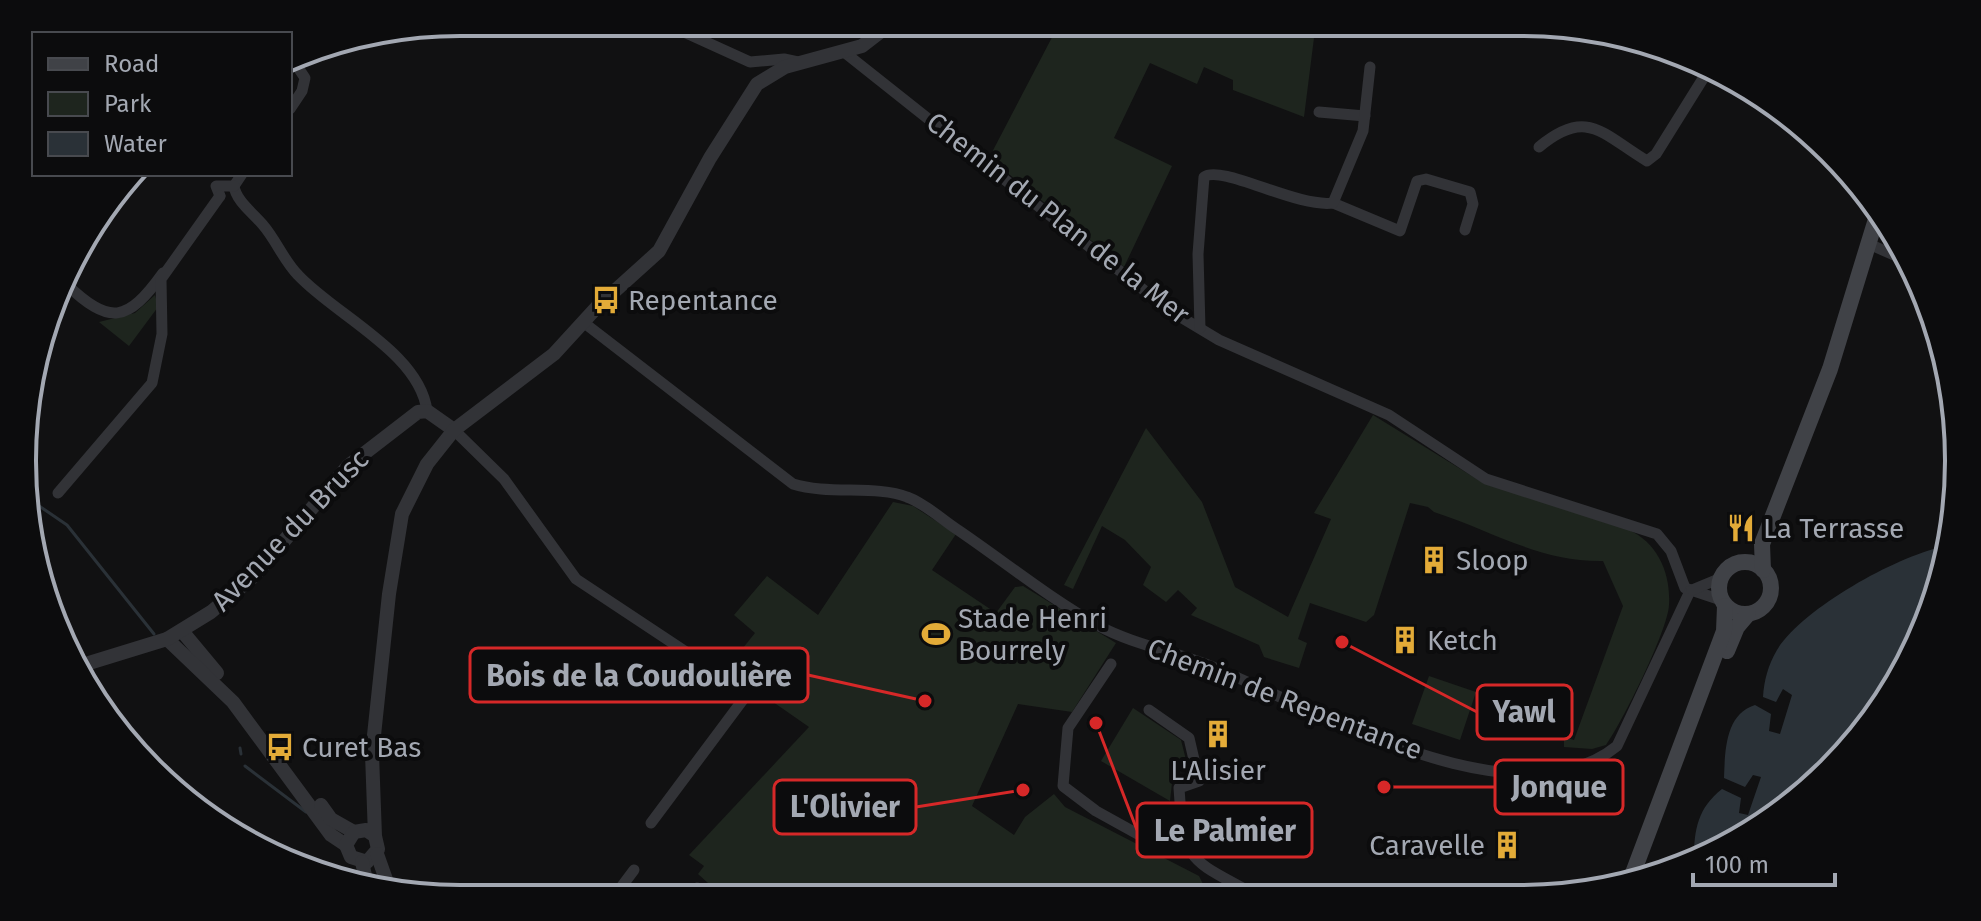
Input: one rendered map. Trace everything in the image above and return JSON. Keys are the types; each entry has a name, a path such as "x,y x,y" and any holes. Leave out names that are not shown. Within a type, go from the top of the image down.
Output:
{"main road":[{"path":"1648,865 1733,634 1748,614 1768,601 1771,586 1763,570 1762,544 1825,382 1874,226"},
{"path":"1634,870 1724,631 1721,578 1730,567 1743,562 1762,544"},
{"path":"1743,562 1763,570"},
{"path":"1723,603 1736,613 1748,614"}],"street":[{"path":"362,862 351,857 359,836 374,816 372,754 398,531 416,481 438,447 454,430 554,354 583,322 659,251 710,158 763,80 766,67 694,36"},
{"path":"763,80 798,62 844,52 878,36"},
{"name":"Chemin du Plan de la Mer","path":"844,52 1164,306 1219,340 1389,415 1486,479 1657,534 1671,551 1682,584 1690,591"},
{"path":"756,63 784,59 798,62"},
{"path":"1333,203 1353,157 1365,116 1370,67"},
{"path":"292,106 302,91 305,78 298,68"},
{"path":"1539,147 1557,131 1573,124 1586,124 1647,161 1656,154 1703,78"},
{"path":"1319,112 1365,116"},
{"path":"1200,328 1198,254 1204,177 1211,172 1219,172 1288,199 1318,205 1333,203 1400,231 1417,181 1426,179 1470,192 1473,204 1465,230"},
{"path":"234,190 241,176"},
{"path":"72,289 99,313 135,307 144,299 218,191 234,190"},
{"path":"234,190 264,226 296,274 327,303 404,364 415,380 427,411 454,430 514,491 576,579 748,693 651,823"},
{"path":"1869,244 1891,254"},
{"path":"58,493 152,383 162,334 161,279 165,269"},
{"name":"Chemin de Repentance","path":"583,322 793,484 812,490 906,496 1114,634 1214,668 1311,711 1481,771 1530,774 1578,769 1597,762 1617,746 1690,591"},
{"name":"Avenue du Brusc","path":"88,663 167,639 211,612 254,576 348,466 383,436 418,412 427,411"},
{"path":"1690,591 1721,578"},
{"path":"1690,591 1723,603"},
{"path":"182,631 241,698 331,819 379,844 377,854 386,878"},
{"path":"167,639 233,702 331,835 359,836"},
{"path":"1111,664 1068,728 1063,786 1096,811 1152,842 1182,836"},
{"path":"1149,710 1189,738 1199,781 1179,788 1182,836 1194,860 1238,885"},
{"path":"362,862 377,854"},
{"path":"362,862 365,874"},
{"path":"623,885 634,870"}],"green space":[{"path":"1053,36 1314,36 1304,117 1233,90 1233,80 1204,67 1197,84 1150,63 1114,138 1172,166 1124,267 989,158"},
{"path":"155,295 158,307 129,346 99,322 135,313"},
{"path":"1373,415 1480,481 1629,530 1655,551 1668,582 1667,617 1643,676 1606,745 1592,749 1564,747 1564,737 1574,740 1623,606 1603,561 1580,560 1537,551 1428,507 1410,503 1374,615 1366,622 1310,603 1298,639 1307,643 1299,668 1264,657 1259,645 1191,615 1197,608 1178,590 1166,602 1143,585 1151,567 1125,540 1102,526 1073,589 1064,585 1146,428 1202,502 1235,587 1288,617 1331,519 1314,513"},
{"path":"893,502 913,506 956,534 932,570 996,613 1015,587 1023,586 1116,643 1072,712 1018,704 972,806 1014,835 1025,817 1054,794 1065,807 1199,876 1204,885 707,885 698,874 704,866 689,855 809,727 726,669 755,633 734,615 767,576 818,615"},
{"path":"1429,676 1476,692 1460,740 1412,724"},
{"path":"1133,708 1181,740 1186,760 1173,774 1170,801 1101,761"}],"water":[{"path":"1936,549 1913,623 1888,673 1857,719 1821,761 1779,797 1733,828 1695,847 1699,820 1722,789 1741,798 1739,813 1748,815 1761,777 1753,775 1745,787 1724,778 1729,735 1738,717 1755,705 1771,714 1769,731 1780,734 1792,695 1783,689 1776,702 1763,697 1771,661 1789,634 1851,587"}],"waterway":[{"path":"39,506 67,525 154,634"},
{"path":"240,748 241,754"},
{"path":"245,766 306,812"}],"place":[{"name":"Repentance","path":"606,300"},
{"name":"La Terrasse","path":"1741,528"},
{"name":"Sloop","path":"1434,560"},
{"name":"Stade Henri Bourrely","path":"936,634"},
{"name":"Ketch","path":"1405,640"},
{"name":"Yawl","path":"1342,642"},
{"name":"Bois de la Coudoulière","path":"925,701"},
{"name":"Le Palmier","path":"1096,723"},
{"name":"L'Alisier","path":"1218,734"},
{"name":"Curet Bas","path":"280,747"},
{"name":"Jonque","path":"1384,787"},
{"name":"L'Olivier","path":"1023,790"},
{"name":"Caravelle","path":"1507,845"}]}
